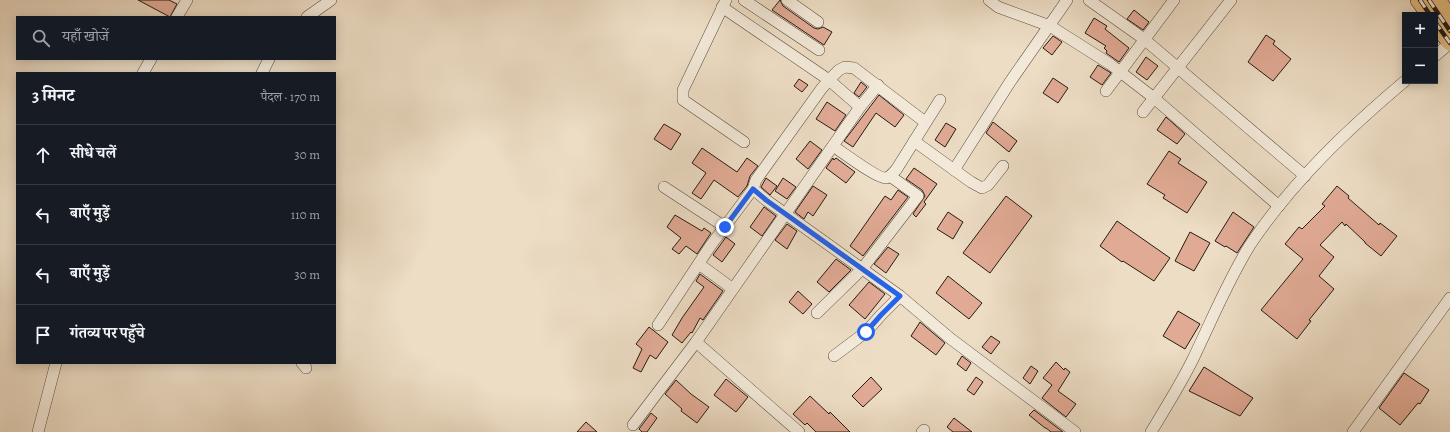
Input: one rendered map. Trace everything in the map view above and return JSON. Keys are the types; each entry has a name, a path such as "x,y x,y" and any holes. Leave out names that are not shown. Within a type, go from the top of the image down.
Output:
{"main road":[{"path":"1419,0 1428,12"},
{"path":"1437,0 1450,18"},
{"path":"1438,26 1450,43"}],"street":[{"path":"178,16 187,0"},
{"path":"308,16 331,0"},
{"path":"744,0 819,50"},
{"path":"787,0 818,22"},
{"path":"989,0 998,7 1050,26 1121,72 1154,98 1279,206"},
{"path":"954,170 1010,82 1068,0"},
{"path":"1089,0 1144,39 1305,176"},
{"path":"1106,91 1174,0"},
{"path":"1143,112 1231,0"},
{"path":"744,142 683,100 683,90 724,4 829,80 860,107"},
{"path":"1438,53 1450,43"},
{"path":"144,72 150,60"},
{"path":"262,72 268,60"},
{"path":"658,324 753,189 756,180 829,80 839,70 846,67 854,68 925,122"},
{"path":"1151,432 1191,362 1227,285 1251,245 1279,206 1317,162 1362,117 1402,84"},
{"path":"632,425 696,342 860,107 878,85"},
{"path":"834,146 877,175 886,178 896,170 940,100"},
{"path":"914,141 971,182 982,188 988,185 1003,166"},
{"path":"818,313 862,269 918,196 890,176"},
{"path":"664,187 725,227"},
{"path":"753,189 900,296 951,339 1075,432"},
{"path":"699,264 733,289"},
{"path":"834,356 866,332 900,296"},
{"path":"1352,432 1450,298"},
{"path":"696,342 799,432"},
{"path":"38,432 56,364"}],"building":[{"path":"138,0 169,0 177,4 171,16"},
{"path":"780,0 783,6 814,28 818,29 823,27 832,32 824,45 772,10"},
{"path":"1134,10 1149,22 1143,30 1127,19"},
{"path":"1094,18 1107,26 1105,29 1129,48 1119,62 1106,53 1107,51 1104,48 1106,46 1085,33"},
{"path":"1266,35 1275,41 1273,44 1291,59 1273,81 1248,62"},
{"path":"1053,36 1062,42 1052,55 1043,48"},
{"path":"1146,57 1158,66 1147,80 1136,72"},
{"path":"1098,65 1111,73 1102,85 1090,77"},
{"path":"1053,78 1068,88 1058,103 1043,93"},
{"path":"799,79 808,85 802,92 794,86"},
{"path":"861,82 867,87 859,97 854,93"},
{"path":"879,95 904,115 895,127 876,113 853,147 844,141"},
{"path":"827,102 846,115 835,131 816,119"},
{"path":"1166,117 1185,134 1177,144 1157,130"},
{"path":"993,122 1017,141 1009,152 986,133"},
{"path":"946,123 956,129 945,147 935,140"},
{"path":"664,124 681,134 671,150 654,139"},
{"path":"810,141 822,150 808,169 796,159"},
{"path":"702,148 737,172 747,158 758,166 750,176 747,186 738,197 714,180 701,199 692,193 706,173 692,163"},
{"path":"1169,151 1181,159 1178,163 1207,182 1187,213 1163,198 1165,195 1147,184"},
{"path":"833,158 834,160 836,158 855,172 846,183 826,168"},
{"path":"914,168 937,184 924,202 926,204 916,217 913,214 925,196 922,190 906,179"},
{"path":"766,178 777,186 770,195 761,187"},
{"path":"783,178 796,187 787,199 775,191"},
{"path":"813,186 827,195 813,216 808,212 804,219 795,212"},
{"path":"1337,186 1349,196 1348,198 1379,225 1380,223 1397,236 1381,256 1342,222 1320,245 1334,257 1319,276 1334,289 1309,320 1311,321 1297,339 1261,310 1303,259 1285,244 1299,227 1302,229 1325,206 1322,204"},
{"path":"898,190 908,197 863,256 850,246 885,196 891,200"},
{"path":"1006,196 1032,216 990,273 963,253"},
{"path":"764,207 776,216 762,236 750,227"},
{"path":"948,212 963,222 953,239 937,229"},
{"path":"1233,212 1254,227 1237,253 1215,241"},
{"path":"675,215 702,231 704,228 711,233 697,254 686,246 679,254 672,249 681,238 667,227"},
{"path":"1117,221 1170,258 1154,281 1123,261 1122,262 1100,246"},
{"path":"787,224 797,231 787,249 775,240"},
{"path":"1190,232 1210,243 1194,271 1175,261"},
{"path":"726,237 735,244 722,262 713,255"},
{"path":"888,247 899,254 886,273 874,264"},
{"path":"836,259 851,270 829,292 817,282"},
{"path":"700,274 723,291 703,320 700,318 692,333 691,332 682,343 672,335 704,287 696,281"},
{"path":"948,276 982,303 969,319 936,293"},
{"path":"869,282 885,294 865,319 849,305"},
{"path":"798,291 812,304 803,314 789,302"},
{"path":"1178,311 1200,324 1185,349 1163,336"},
{"path":"920,322 945,343 936,355 911,336"},
{"path":"649,327 668,342 656,359 650,355 641,372 633,368 642,349 636,344"},
{"path":"991,336 1000,342 991,354 982,347"},
{"path":"962,356 971,363 966,371 957,364"},
{"path":"1056,362 1064,370 1065,368 1070,372 1058,391 1076,404 1066,417 1042,398 1052,385 1043,378"},
{"path":"1031,366 1038,371 1030,384 1023,378"},
{"path":"1204,367 1253,398 1240,416 1189,391"},
{"path":"1404,373 1429,390 1420,404 1418,403 1400,425 1379,408"},
{"path":"871,377 882,389 863,407 852,396"},
{"path":"976,377 983,382 974,395 967,390"},
{"path":"726,379 748,397 736,412 714,395"},
{"path":"676,380 691,394 709,407 697,423 681,411 682,409 665,394"},
{"path":"810,396 829,414 830,412 850,432 816,432 807,423 805,425 793,414"},
{"path":"1034,410 1063,432 1051,432 1045,428 1029,415"},
{"path":"651,413 657,418 647,432 642,432 639,429"},
{"path":"954,418 972,432 953,432 947,427"},
{"path":"586,422 597,432 577,432"}],"railway":[{"path":"1420,0 1428,12"},
{"path":"1429,0 1450,31"},
{"path":"1438,26 1450,43"}],"route":[{"path":"725,227 753,189 755,192 900,296 866,332"}]}
